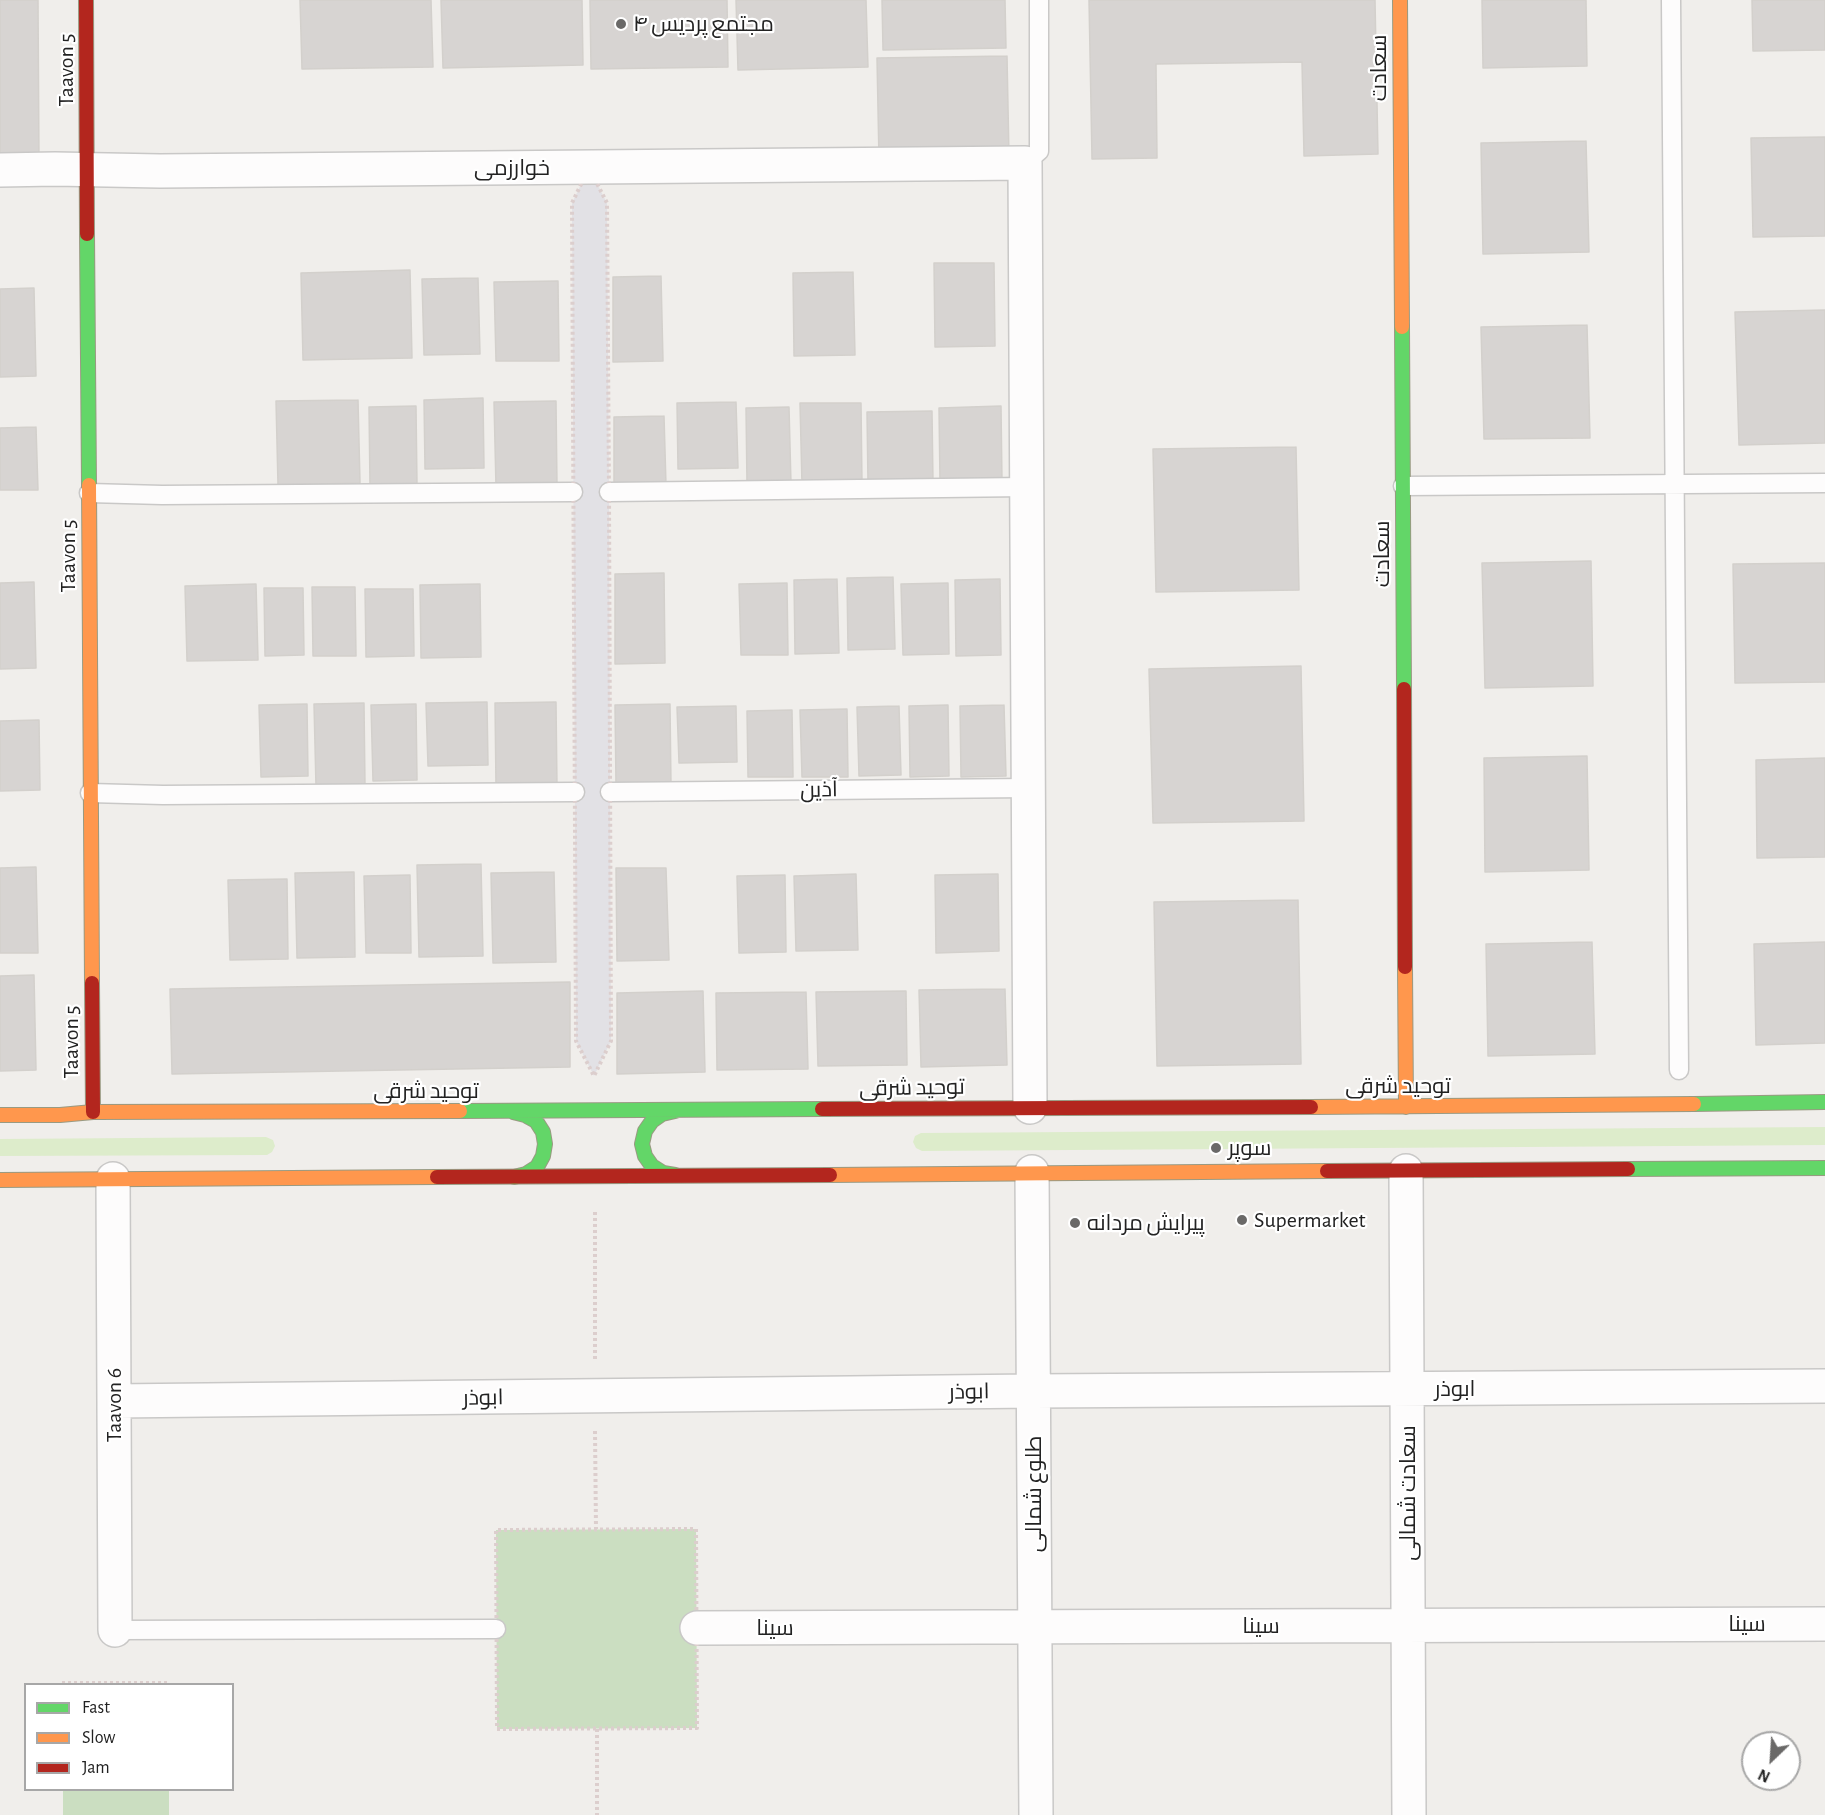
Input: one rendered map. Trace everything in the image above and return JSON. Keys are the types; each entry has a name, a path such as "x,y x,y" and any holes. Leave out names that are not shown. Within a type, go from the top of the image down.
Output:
{"street":[{"name":"Taavon 5","path":"86,0 93,1112"},
{"name":"سعادت","path":"1400,0 1406,1107"},
{"name":"خوارزمی","path":"0,170 160,171 1025,163"},
{"path":"1025,163 1030,1107"},
{"name":"توحید شرقی","path":"0,1115 60,1115 93,1112 1406,1107 1825,1102"},
{"path":"675,1111 662,1114 652,1121 645,1131 642,1144 645,1156 652,1166 663,1173 675,1175"},
{"path":"513,1112 536,1121 543,1132 545,1144 543,1156 537,1167 526,1174 514,1177"},
{"path":"0,1180 1825,1168"},
{"name":"سعادت شمالی","path":"1406,1171 1409,1815"},
{"name":"طلوع شمالی","path":"1032,1172 1036,1815"},
{"name":"Taavon 6","path":"113,1179 115,1630"},
{"name":"ابوذر","path":"114,1401 1034,1391 1825,1386"},
{"name":"سینا","path":"697,1628 1825,1624"}],"lane":[{"path":"1025,163 1039,151 1039,0"},
{"path":"1671,0 1679,1070"},
{"path":"1402,486 1825,483"},
{"path":"609,492 1026,487"},
{"path":"89,493 162,495 573,492"},
{"name":"آذین","path":"610,792 1028,788"},
{"path":"90,793 175,795 575,792"},
{"path":"115,1630 496,1629"}],"path":[{"path":"589,168 607,203 609,492 611,1041 594,1076 576,1041 572,203 589,168"},
{"path":"696,1529 697,1628 697,1728 497,1729 496,1530 696,1529"},
{"path":"63,1683 168,1683"},
{"path":"597,1728 597,1815"}],"green space":[{"path":"1825,1127 1825,1145 922,1151 916,1148 913,1142 915,1136 921,1133"},
{"path":"266,1137 273,1140 275,1146 267,1155 0,1156 0,1139"},
{"path":"696,1529 697,1728 497,1729 496,1530"},
{"path":"63,1791 169,1791 169,1815 63,1815"}],"shaded area":[{"path":"589,168 607,203 609,492 611,1041 594,1076 576,1041 572,203"}],"building":[{"path":"0,0 38,0 39,162 0,162"},
{"path":"300,0 431,0 433,67 302,69"},
{"path":"441,0 582,0 583,65 443,68"},
{"path":"590,0 727,0 728,67 591,69"},
{"path":"736,0 866,0 868,67 738,70"},
{"path":"882,0 1005,0 1006,48 883,50"},
{"path":"1089,0 1375,0 1378,154 1304,156 1302,62 1156,64 1157,158 1092,159"},
{"path":"1482,0 1586,0 1587,66 1483,68"},
{"path":"1752,0 1825,0 1825,50 1753,51"},
{"path":"1007,56 1009,157 879,160 877,58"},
{"path":"1825,137 1825,236 1753,237 1751,138"},
{"path":"1586,141 1589,252 1483,254 1481,143"},
{"path":"934,263 994,263 995,346 935,347"},
{"path":"410,270 412,358 303,360 301,273"},
{"path":"853,272 855,355 794,356 793,273"},
{"path":"661,276 663,361 613,362 613,277"},
{"path":"478,278 480,354 424,355 422,279"},
{"path":"558,281 559,361 496,361 494,282"},
{"path":"34,288 36,376 0,377 0,289"},
{"path":"1825,310 1825,443 1739,445 1735,312"},
{"path":"1587,325 1590,438 1484,439 1481,327"},
{"path":"483,398 484,468 425,469 424,400"},
{"path":"358,400 360,483 278,485 276,401"},
{"path":"556,401 557,486 496,487 494,402"},
{"path":"736,402 738,468 678,469 677,403"},
{"path":"800,403 861,403 862,484 802,485"},
{"path":"416,406 417,485 370,486 369,407"},
{"path":"1001,406 1002,482 940,482 939,408"},
{"path":"789,407 791,484 747,485 746,408"},
{"path":"932,411 933,483 868,484 867,412"},
{"path":"664,416 666,485 614,486 614,417"},
{"path":"36,427 38,490 0,490 0,428"},
{"path":"1296,447 1299,590 1156,592 1153,449"},
{"path":"1591,561 1593,686 1485,688 1482,563"},
{"path":"1825,563 1825,682 1735,683 1733,564"},
{"path":"664,573 665,663 615,664 615,574"},
{"path":"893,577 895,649 848,650 847,578"},
{"path":"837,579 839,653 795,654 794,580"},
{"path":"1000,579 1001,655 956,656 955,580"},
{"path":"34,582 36,668 0,669 0,583"},
{"path":"787,583 788,655 741,655 739,584"},
{"path":"948,583 949,654 903,655 901,584"},
{"path":"256,584 258,660 187,661 185,586"},
{"path":"480,584 481,657 421,658 420,585"},
{"path":"312,587 355,587 356,656 313,656"},
{"path":"264,588 303,588 304,655 265,656"},
{"path":"365,589 413,589 414,656 366,657"},
{"path":"1301,666 1304,821 1153,823 1149,669"},
{"path":"487,702 488,765 428,766 426,703"},
{"path":"556,702 557,787 496,787 495,703"},
{"path":"364,703 365,786 316,787 314,704"},
{"path":"307,704 308,776 261,777 259,705"},
{"path":"416,704 417,780 373,781 371,705"},
{"path":"670,704 671,786 616,786 615,705"},
{"path":"948,705 949,776 910,777 909,706"},
{"path":"1004,705 1006,776 961,777 960,706"},
{"path":"736,706 737,762 679,763 677,707"},
{"path":"899,706 901,775 859,776 857,707"},
{"path":"847,709 848,777 802,777 800,710"},
{"path":"792,710 793,777 748,777 747,711"},
{"path":"39,720 40,790 0,791 0,721"},
{"path":"1587,756 1589,870 1485,872 1484,758"},
{"path":"1825,758 1825,857 1757,858 1756,760"},
{"path":"481,864 483,956 419,957 417,865"},
{"path":"36,867 38,953 0,953 0,868"},
{"path":"616,868 666,868 669,960 617,961"},
{"path":"354,872 355,957 297,958 295,873"},
{"path":"554,872 556,962 493,963 491,873"},
{"path":"856,874 858,950 796,951 794,876"},
{"path":"998,874 999,951 936,953 935,875"},
{"path":"410,875 411,953 366,953 364,876"},
{"path":"785,875 786,952 739,953 737,876"},
{"path":"287,879 288,959 230,960 228,880"},
{"path":"1298,900 1301,1064 1157,1066 1154,902"},
{"path":"1592,942 1595,1054 1488,1056 1486,944"},
{"path":"1825,942 1825,1043 1756,1045 1754,944"},
{"path":"34,975 36,1070 0,1071 0,976"},
{"path":"570,982 570,1067 172,1074 170,989"},
{"path":"1005,989 1007,1065 921,1067 919,990"},
{"path":"703,991 705,1072 617,1074 617,993"},
{"path":"906,991 907,1065 818,1066 816,992"},
{"path":"806,992 808,1069 717,1070 716,993"}],"traffic: fast":[{"path":"87,234 89,485"},
{"path":"1402,327 1404,689"},
{"path":"1694,1104 1825,1102"},
{"path":"460,1111 822,1109"},
{"path":"675,1111 662,1114 652,1121 645,1131 642,1144 645,1156 652,1166 663,1173 675,1175"},
{"path":"513,1112 536,1121 543,1132 545,1144 543,1156 537,1167 526,1174 514,1177"},
{"path":"1628,1169 1825,1168"}],"traffic: slow":[{"path":"1400,0 1402,327"},
{"path":"89,485 92,983"},
{"path":"1405,967 1406,1107"},
{"path":"1311,1107 1694,1104"},
{"path":"0,1115 60,1115 93,1112 460,1111"},
{"path":"830,1175 1327,1171"},
{"path":"0,1180 437,1177"}],"traffic: jam":[{"path":"86,0 87,234"},
{"path":"1404,689 1405,967"},
{"path":"92,983 93,1112"},
{"path":"822,1109 1311,1107"},
{"path":"1327,1171 1628,1169"},
{"path":"437,1177 830,1175"}],"place":[{"name":"مجتمع پردیس ۴","path":"621,24"},
{"name":"سوپر","path":"1216,1148"},
{"name":"Supermarket","path":"1242,1220"},
{"name":"پیرایش مردانه","path":"1075,1223"}]}
